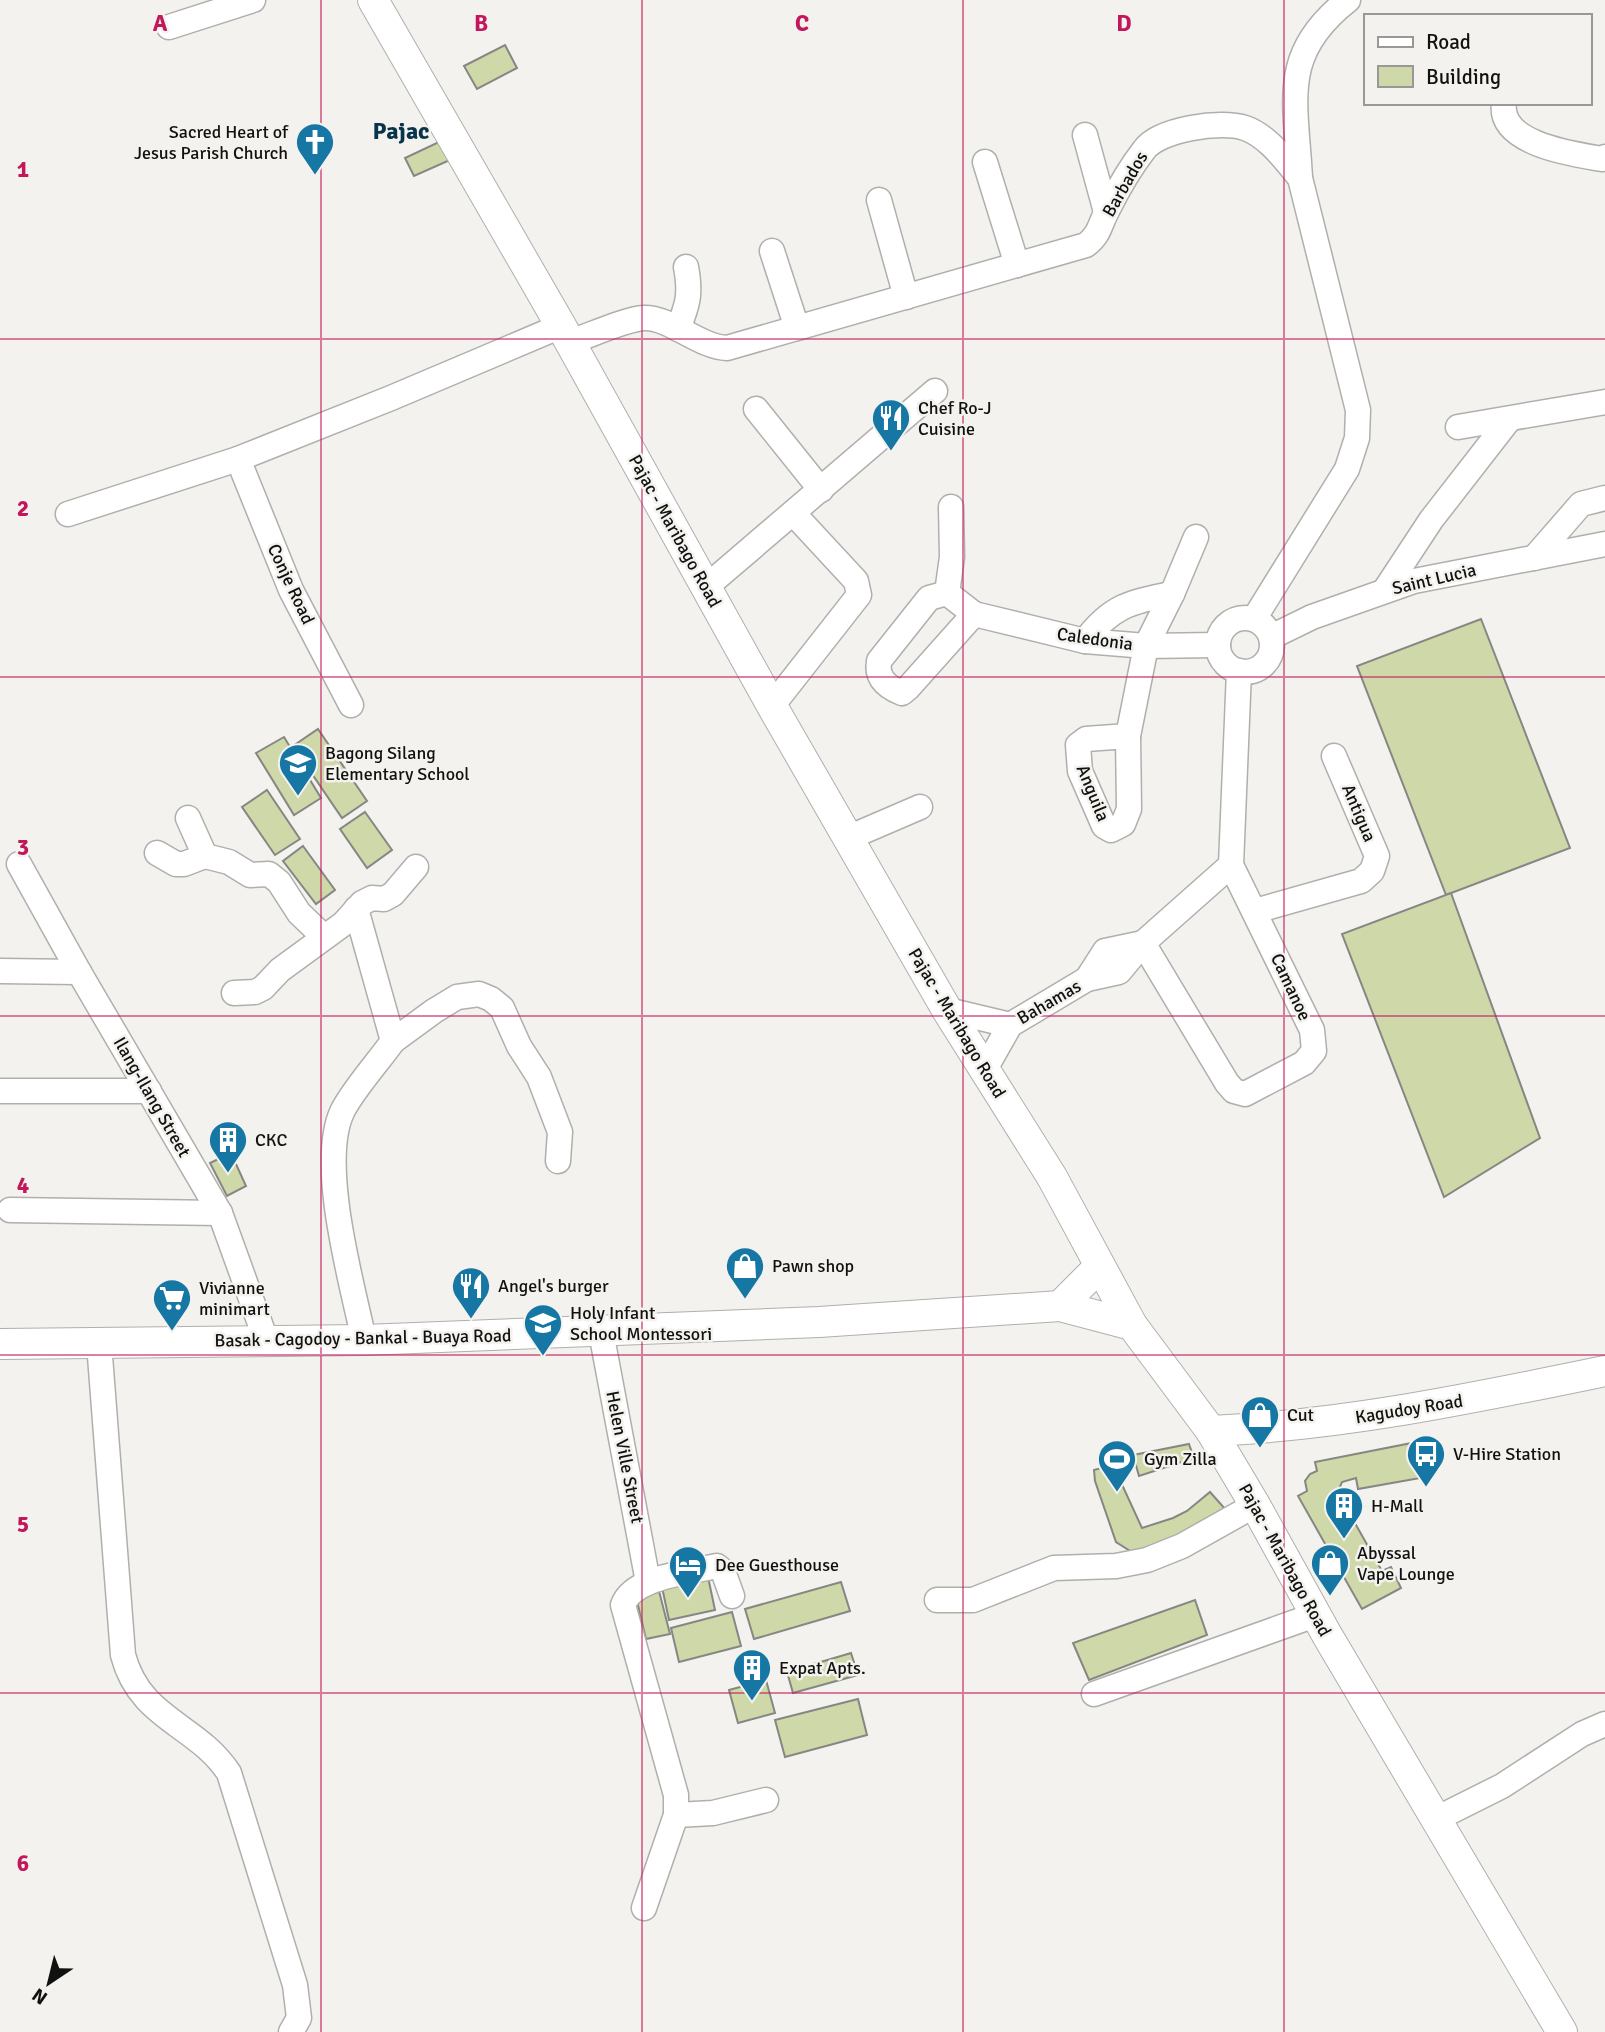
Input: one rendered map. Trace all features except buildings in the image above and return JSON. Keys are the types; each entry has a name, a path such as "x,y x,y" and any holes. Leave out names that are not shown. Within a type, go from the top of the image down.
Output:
{"street":[{"path":"169,27 253,0"},
{"name":"Pajac - Maribago Road","path":"373,0 947,1010 1052,1177 1132,1325 1211,1431 1315,1615 1562,2032"},
{"path":"1300,178 1295,88 1298,63 1318,28 1348,0"},
{"path":"1504,105 1503,111 1509,126 1534,142 1559,152 1605,157"},
{"name":"Barbados","path":"68,514 238,459 565,334 644,318 678,329 715,348 727,348 1086,245 1097,236 1106,212 1146,146 1177,130 1217,125 1244,127 1278,151 1300,178 1356,396 1357,438 1352,458 1342,478 1254,619"},
{"path":"1084,135 1106,212"},
{"path":"985,162 1017,265"},
{"path":"879,200 906,298"},
{"path":"772,251 797,328"},
{"path":"678,329 688,305 690,289 687,267"},
{"path":"706,587 934,391"},
{"path":"1458,427 1508,421 1605,402"},
{"path":"756,409 821,490"},
{"path":"1385,590 1431,520 1508,421"},
{"name":"Conje Road","path":"238,459 291,590 351,705"},
{"path":"1534,558 1581,504 1605,498"},
{"path":"947,593 952,557 951,507"},
{"path":"772,706 859,595 856,581 793,513"},
{"path":"1128,736 1146,646 1196,537"},
{"name":"Saint Lucia","path":"1271,637 1312,617 1385,590 1439,575 1605,544"},
{"path":"947,593 974,614 908,688 902,693 889,688 881,678 879,661 929,598 947,593"},
{"path":"1085,641 1100,620 1136,600 1172,594"},
{"name":"Caledonia","path":"974,614 1085,641 1146,646 1217,645"},
{"path":"1239,618 1254,619 1266,627 1271,637 1271,654 1265,664 1250,672 1239,671 1223,662 1217,645 1227,624 1239,618"},
{"path":"1143,943 1231,865 1239,671"},
{"name":"Antigua","path":"1255,911 1361,881 1373,872 1377,856 1334,756"},
{"path":"848,838 920,807"},
{"path":"188,818 205,856"},
{"path":"157,853 176,864 184,864 205,856 229,862 250,875 269,874 279,882 299,913 324,937"},
{"name":"Ilang-Ilang Street","path":"19,864 220,1213 266,1340"},
{"name":"Camanoe","path":"1143,943 1234,1091 1245,1094 1304,1063 1314,1051 1312,1030 1231,865"},
{"path":"234,993 255,992 263,988 280,970 343,924 362,903 372,898 384,899 393,894 416,867"},
{"path":"356,909 393,1041"},
{"name":"Bahamas","path":"985,1069 1010,1024 1087,979 1119,972 1143,943"},
{"path":"0,971 79,972"},
{"path":"364,1340 335,1196 336,1133 343,1111 393,1041 433,1010 457,997 479,994 491,999 502,1008 519,1046 539,1077 549,1100 561,1132 558,1161"},
{"name":"Bahamas","path":"947,1010 1010,1024"},
{"path":"0,1091 149,1091"},
{"path":"10,1210 220,1213"},
{"path":"1060,1306 1099,1267"},
{"name":"Basak - Cagodoy - Bankal - Buaya Road","path":"0,1344 364,1340 601,1332 819,1322 1060,1306 1132,1325"},
{"name":"Helen Ville Street","path":"601,1332 648,1582"},
{"path":"99,1343 123,1655 127,1671 133,1684 159,1713 218,1756 229,1773 295,1985 299,2018 291,2032"},
{"name":"Kagudoy Road","path":"1211,1431 1279,1428 1435,1406 1605,1371"},
{"path":"937,1601 973,1600 1054,1567 1116,1566 1147,1560 1182,1546 1255,1506"},
{"path":"644,1908 677,1815 676,1795 623,1605 626,1596 648,1582 717,1566 723,1571 732,1596"},
{"path":"1094,1694 1315,1615"},
{"path":"1436,1819 1502,1786 1582,1734 1605,1724"},
{"path":"677,1815 713,1813 766,1800"}],"place":[{"name":"Sacred Heart of Jesus Parish Church","path":"315,176"},
{"name":"Chef Ro-J Cuisine","path":"891,452"},
{"name":"Bagong Silang Elementary School","path":"298,797"},
{"name":"CKC","path":"228,1174"},
{"name":"Pawn shop","path":"745,1300"},
{"name":"Angel's burger","path":"471,1320"},
{"name":"Vivianne minimart","path":"172,1332"},
{"name":"Holy Infant School Montessori","path":"543,1357"},
{"name":"Cut","path":"1260,1449"},
{"name":"V-Hire Station","path":"1426,1488"},
{"name":"Gym Zilla","path":"1117,1493"},
{"name":"H-Mall","path":"1344,1540"},
{"name":"Abyssal Vape Lounge","path":"1330,1597"},
{"name":"Dee Guesthouse","path":"688,1599"},
{"name":"Expat Apts.","path":"752,1702"}],"district":[{"name":"Pajac","path":"401,131"}]}
